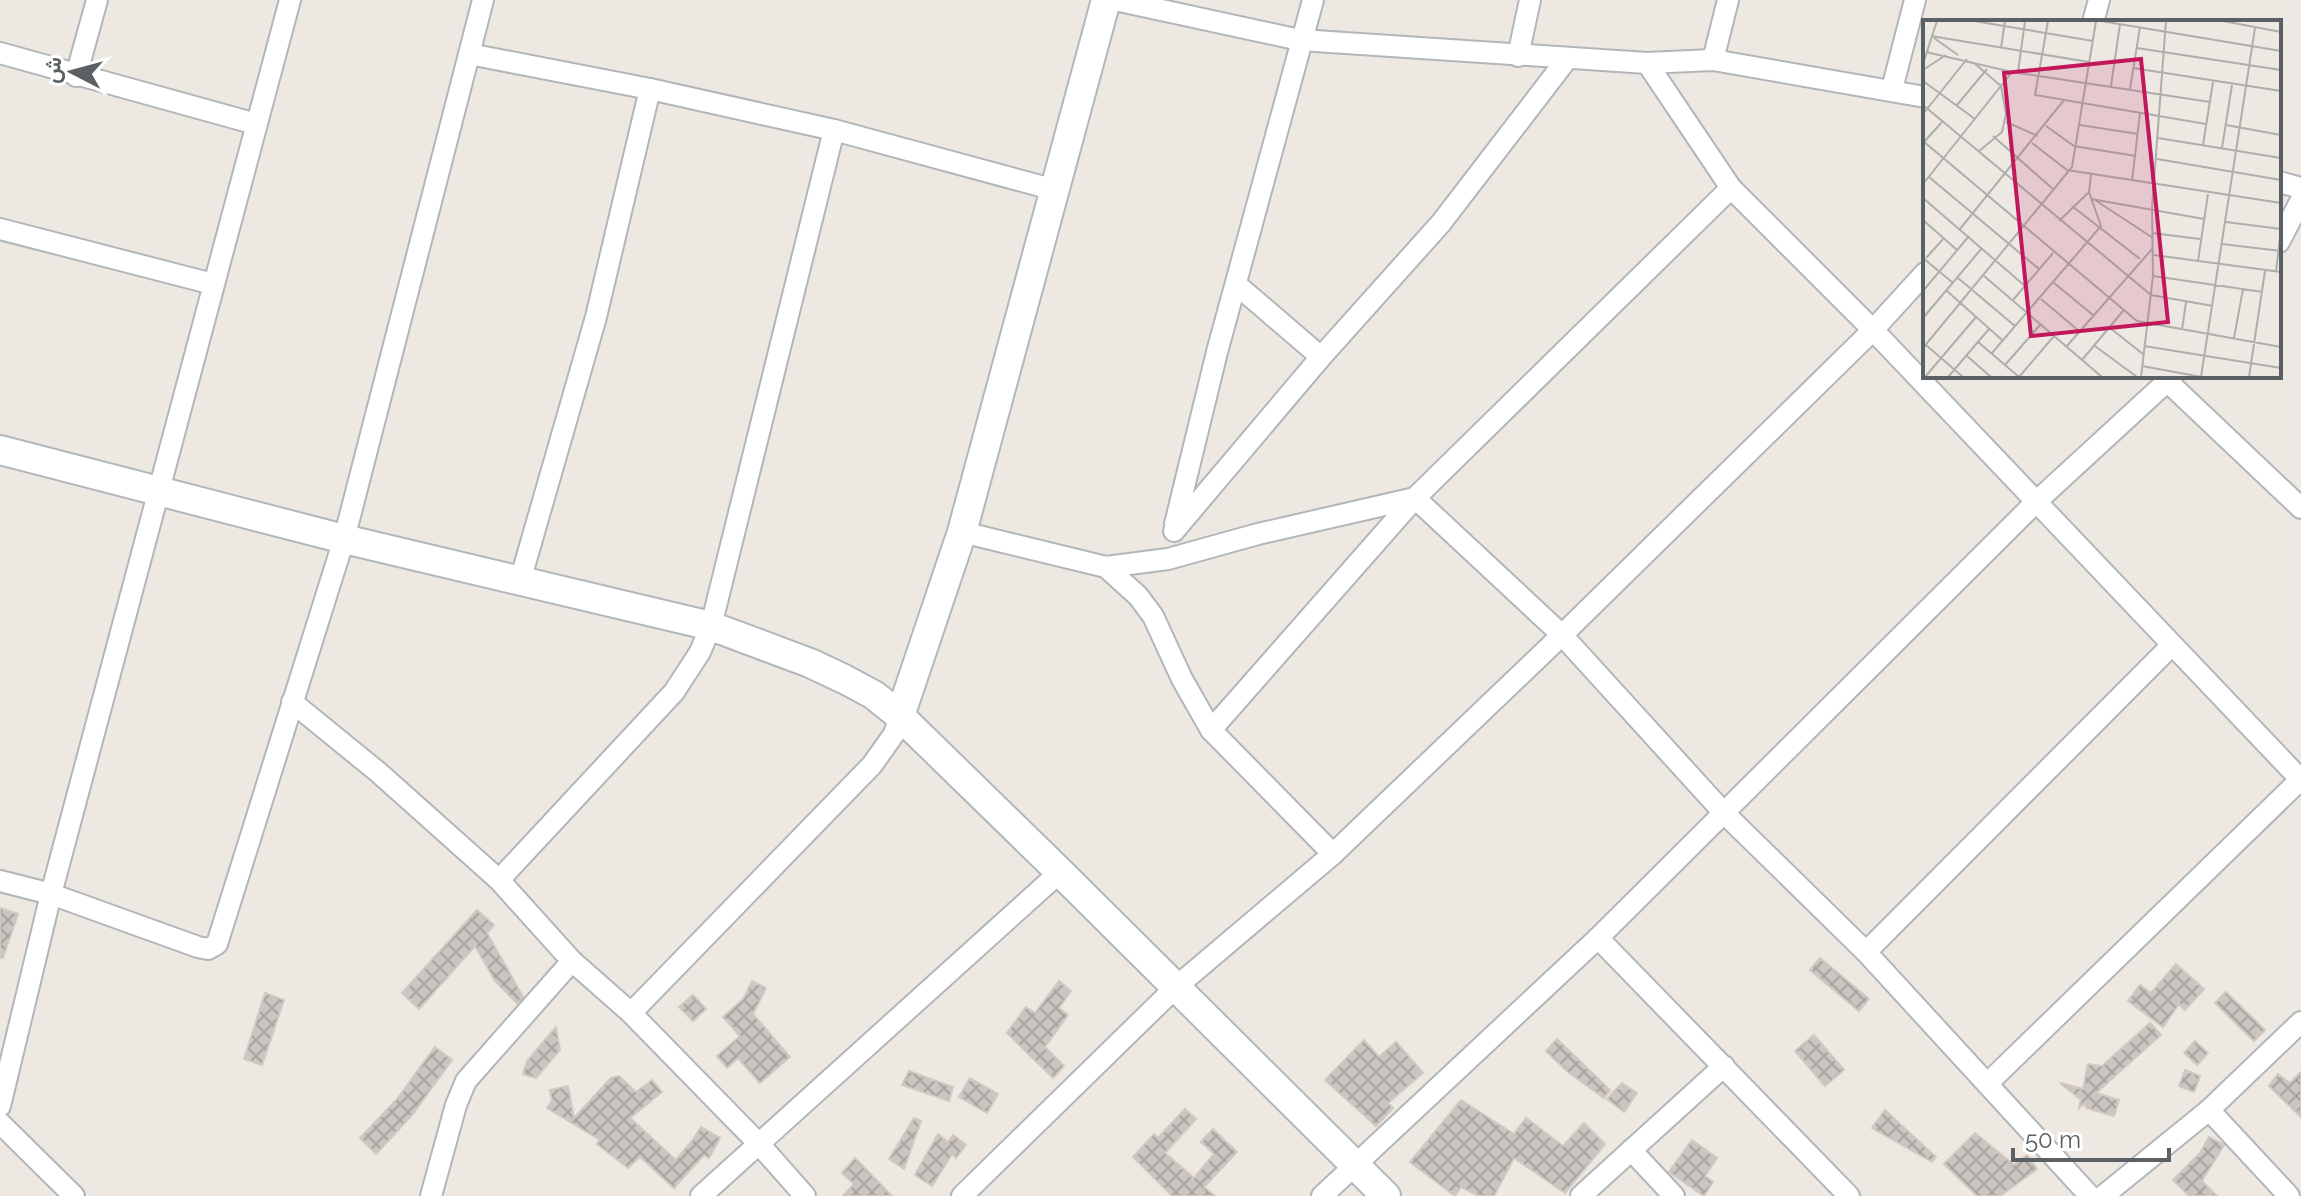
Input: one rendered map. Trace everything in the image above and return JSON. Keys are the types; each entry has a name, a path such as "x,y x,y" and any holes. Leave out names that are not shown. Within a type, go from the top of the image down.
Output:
{"main road":[{"path":"900,716 962,532 1106,0"},
{"path":"0,450 344,539 711,626 810,663 874,695 900,716 1060,872 1386,1196"}],"street":[{"path":"76,76 97,0"},
{"path":"0,1106 4,1073 290,0"},
{"path":"0,881 51,894 198,947 208,949 217,944 344,539 483,0"},
{"path":"1115,0 1300,40 1647,63 1713,60 1923,97"},
{"path":"1168,559 1217,352 1313,0"},
{"path":"1518,56 1530,0"},
{"path":"1713,60 1728,0"},
{"path":"1892,89 1915,0"},
{"path":"2094,20 2099,0"},
{"path":"0,53 256,124"},
{"path":"469,54 650,89 834,130 1055,190"},
{"path":"1174,531 1321,357 1441,223 1567,59"},
{"path":"1647,63 1731,188 1873,330 2301,780 1989,1082"},
{"path":"520,581 596,317 650,89"},
{"path":"499,880 674,692 700,652 711,626 834,130"},
{"path":"2281,183 2301,188"},
{"path":"1211,730 1415,498 1731,188"},
{"path":"2281,238 2301,200"},
{"path":"0,229 213,284"},
{"path":"962,1196 1176,987 1333,854 1562,635 1873,330 1923,275"},
{"path":"1237,285 1321,357"},
{"path":"1322,1196 1598,938 2036,502 2171,379 2301,508"},
{"path":"962,532 1106,567 1168,559 1258,534 1415,498"},
{"path":"1415,498 1562,635 1724,813 1866,952 1989,1082 2090,1196"},
{"path":"1106,567 1138,596 1153,616 1182,679 1211,730 1333,854"},
{"path":"1866,952 2172,645"},
{"path":"292,702 378,772 499,880 572,961 631,1013 759,1144 805,1196"},
{"path":"631,1013 872,765 894,734 900,716"},
{"path":"701,1196 1060,872"},
{"path":"1598,938 1849,1196"},
{"path":"431,1196 456,1105 466,1081 572,961"},
{"path":"2103,1196 2209,1110 2301,1022"},
{"path":"1581,1196 1724,1066"},
{"path":"2209,1110 2289,1196"},
{"path":"0,1123 74,1196"},
{"path":"1631,1150 1674,1196"}],"building":[{"path":"0,908 18,914 3,958 0,958"},
{"path":"477,910 494,925 487,933 523,997 517,1003 495,981 475,946 419,1009 402,993"},
{"path":"1820,958 1869,999 1859,1011 1810,970"},
{"path":"2176,964 2204,989 2185,1010 2179,1004 2163,1027 2128,1001 2140,985 2151,993"},
{"path":"752,981 766,988 753,1014 790,1057 760,1083 738,1058 727,1068 717,1056 740,1036 723,1017 743,999"},
{"path":"1059,981 1071,991 1059,1008 1068,1015 1045,1047 1064,1066 1053,1078 1007,1033 1026,1007 1035,1013"},
{"path":"2226,992 2265,1030 2254,1041 2215,1003"},
{"path":"265,993 284,1000 262,1065 244,1059"},
{"path":"693,995 706,1009 693,1021 679,1007"},
{"path":"2150,1023 2161,1035 2096,1093 2119,1100 2114,1116 2086,1108 2085,1103 2079,1108 2081,1100 2060,1083 2083,1089 2088,1064 2102,1066"},
{"path":"556,1027 560,1050 536,1078 523,1074 527,1061"},
{"path":"1814,1035 1844,1070 1825,1086 1795,1051"},
{"path":"1557,1039 1610,1090 1604,1098 1568,1072 1546,1051"},
{"path":"1364,1040 1379,1057 1396,1042 1423,1073 1388,1103 1393,1108 1376,1126 1325,1080"},
{"path":"2195,1041 2208,1053 2197,1065 2184,1053"},
{"path":"435,1047 452,1060 412,1115 376,1154 360,1138 397,1099"},
{"path":"2185,1070 2200,1076 2194,1092 2179,1086"},
{"path":"909,1071 953,1087 949,1101 902,1085"},
{"path":"2301,1072 2301,1117 2269,1086 2278,1074 2290,1083"},
{"path":"619,1076 636,1092 652,1080 662,1092 630,1118 676,1160 701,1127 720,1138 709,1158 704,1155 674,1188 640,1157 628,1168 597,1144 600,1140 547,1108 552,1101 550,1090 568,1086 574,1118 611,1078"},
{"path":"970,1078 998,1094 987,1113 959,1097"},
{"path":"1622,1083 1637,1093 1624,1112 1607,1099"},
{"path":"1461,1100 1514,1134 1526,1118 1563,1146 1584,1123 1605,1144 1565,1193 1514,1158 1494,1196 1479,1196 1461,1187 1455,1196 1410,1162"},
{"path":"1185,1109 1196,1119 1165,1153 1194,1178 1214,1154 1201,1142 1213,1129 1237,1152 1204,1187 1215,1196 1172,1196 1133,1157 1154,1134 1158,1138"},
{"path":"1885,1110 1936,1157 1932,1162 1872,1128"},
{"path":"914,1118 921,1121 904,1169 889,1159"},
{"path":"1975,1133 2014,1165 2027,1155 2037,1169 2000,1196 1977,1196 1944,1164"},
{"path":"938,1134 948,1142 953,1135 966,1145 956,1158 952,1154 932,1186 915,1175"},
{"path":"2209,1137 2224,1145 2202,1181 2217,1196 2189,1196 2173,1180 2200,1153"},
{"path":"1692,1140 1717,1158 1705,1176 1713,1182 1704,1196 1669,1172"},
{"path":"855,1158 892,1196 843,1196 854,1184 842,1173"}]}
